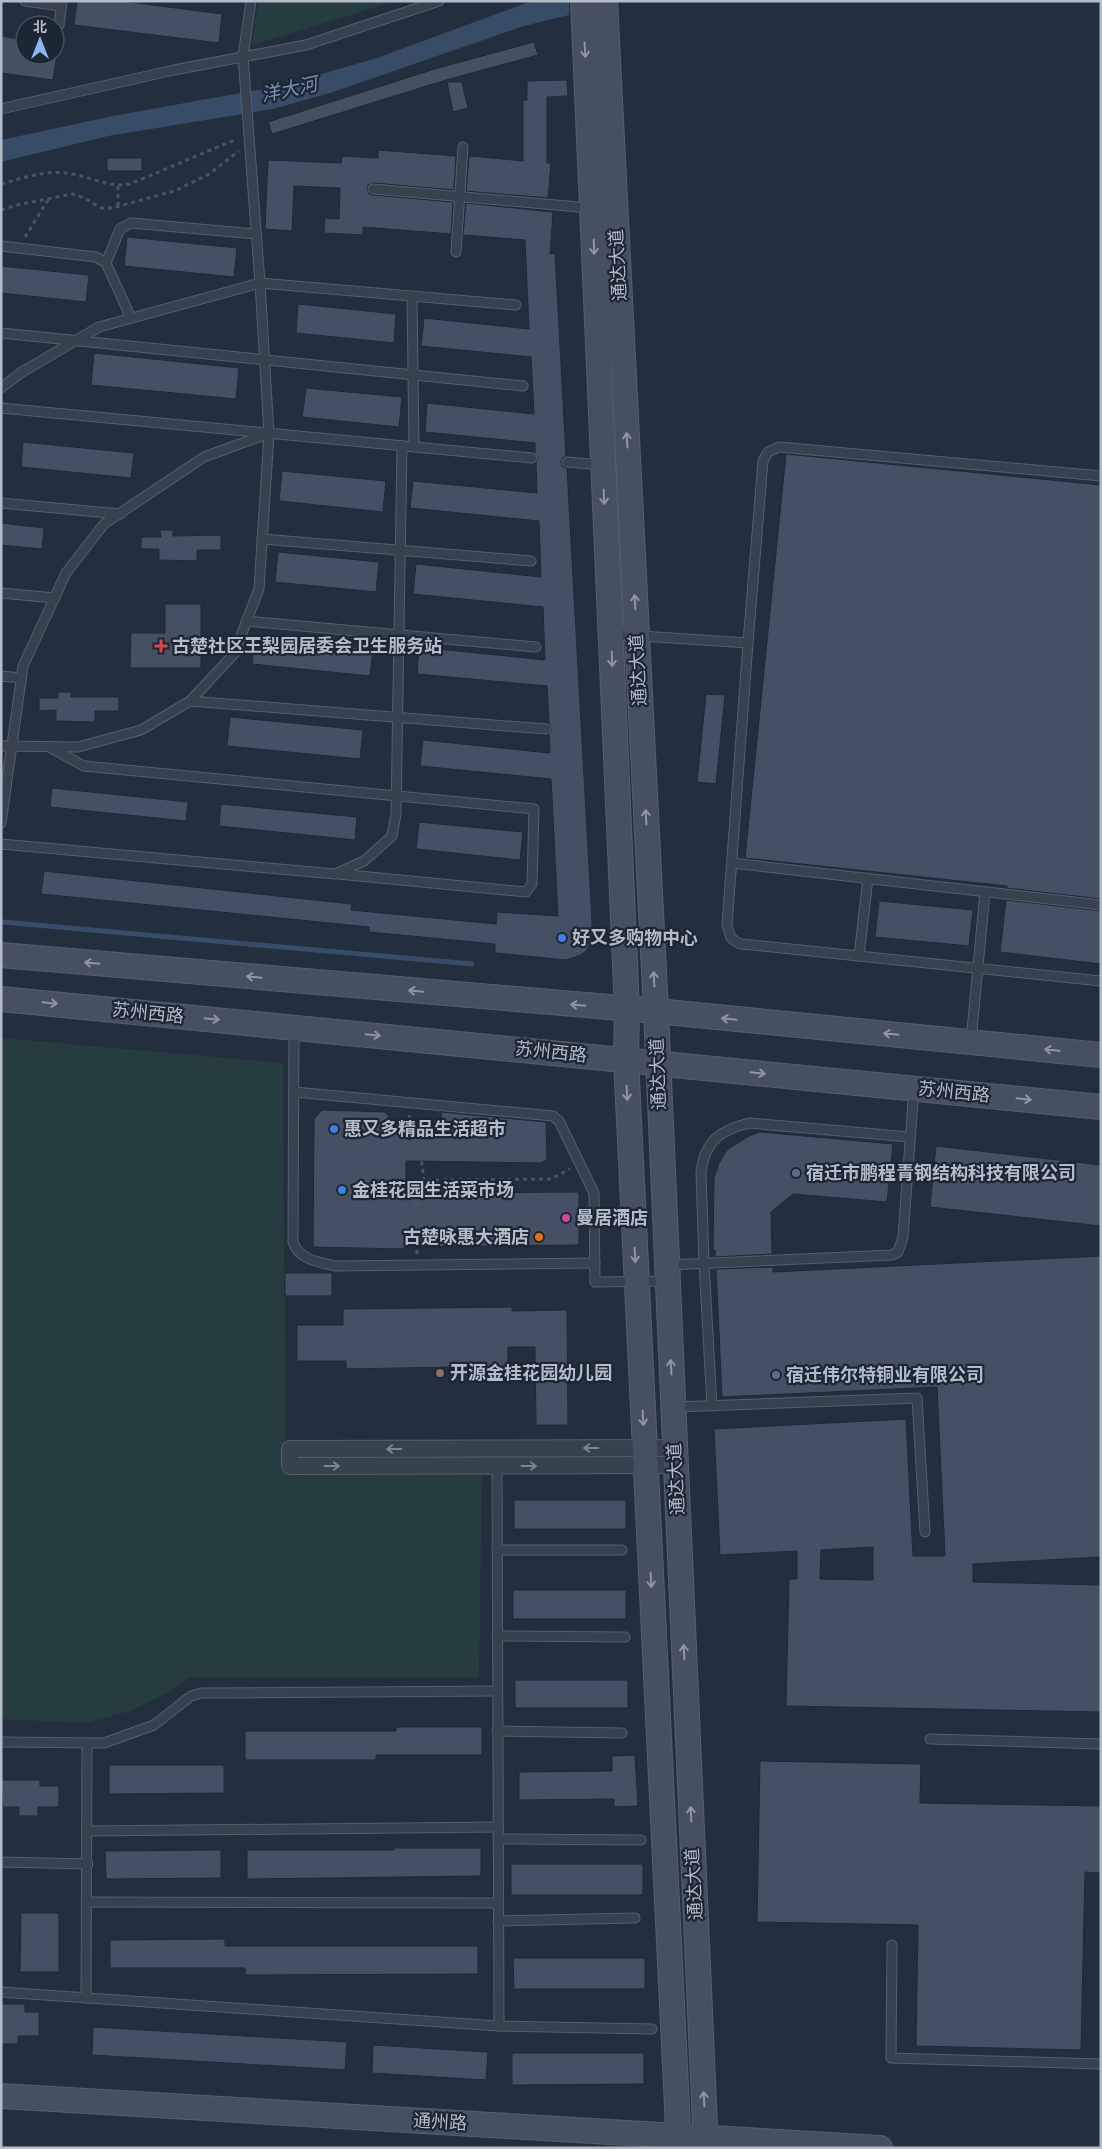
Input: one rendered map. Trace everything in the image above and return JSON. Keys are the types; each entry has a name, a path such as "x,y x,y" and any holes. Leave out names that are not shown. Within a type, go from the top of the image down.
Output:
{"main road":[{"name":"通达大道","path":"583,1 604,208"},
{"name":"通达大道","path":"605,1 604,208 616,466 637,636 656,1012 706,2143"},
{"name":"通达大道","path":"616,466 610,634 627,1009 626,1059 636,1282 679,2142"},
{"path":"1,955 627,1009 1101,1055"},
{"name":"苏州西路","path":"1,998 1101,1107"},
{"name":"通州路","path":"1,2096 679,2142 880,2148"}],"street":[{"path":"645,1457 490,1466 290,1466 290,1449 483,1448 675,1457"},
{"path":"483,1448 490,1466"},
{"path":"429,1449 429,1466"}],"lane":[{"path":"24,1 62,4"},
{"path":"1,746 78,747 141,730 190,701 234,654 259,589 269,434 243,56 251,1"},
{"path":"1,109 174,70 306,45 439,1"},
{"path":"456,252 458,197 463,147"},
{"path":"373,190 604,208"},
{"path":"106,263 120,229 131,222 256,234"},
{"path":"1,246 96,257 106,263 131,318"},
{"path":"1,388 22,372 99,327 260,283 516,305"},
{"path":"412,296 414,447"},
{"path":"1,333 523,386"},
{"path":"1,408 532,458"},
{"path":"1,823 23,666 66,573 104,524 204,457 269,434"},
{"path":"335,874 364,861 392,836 396,814 402,446"},
{"path":"1101,476 779,447 768,452 763,462 727,925 731,938 746,944 1101,981"},
{"path":"567,462 616,466"},
{"path":"1,503 120,514"},
{"path":"262,538 531,561"},
{"path":"1,592 55,598"},
{"path":"246,621 536,647"},
{"path":"610,634 748,643"},
{"path":"1,676 21,678"},
{"path":"190,701 546,729"},
{"path":"1,844 526,892 532,884 534,809 84,766 49,747"},
{"path":"732,863 1101,905"},
{"path":"859,956 868,878"},
{"path":"970,1042 985,892"},
{"path":"294,1027 295,1249 310,1260 335,1266 595,1263"},
{"path":"294,1092 553,1116 560,1121 594,1194 595,1282 636,1282 704,1264 892,1255 898,1252 903,1237 914,1088"},
{"path":"712,1406 704,1264 703,1158 716,1137 727,1130 749,1123 763,1123 910,1138"},
{"path":"673,1407 917,1398 925,1532"},
{"path":"490,1466 497,1550 499,2026"},
{"path":"497,1550 622,1550"},
{"path":"497,1636 625,1637"},
{"path":"1,1742 104,1743 154,1725 191,1696 202,1693 498,1691"},
{"path":"498,1731 622,1732"},
{"path":"930,1739 1101,1744"},
{"path":"86,1998 88,1902 87,1744"},
{"path":"88,1832 498,1827"},
{"path":"498,1839 642,1840"},
{"path":"1,1862 88,1864"},
{"path":"88,1902 498,1903"},
{"path":"498,1921 635,1918"},
{"path":"892,1945 891,2058 1101,2064"},
{"path":"1,1992 499,2026 652,2029"}],"path":[{"path":"1,184 43,172 72,174 118,186 144,178 192,156 249,138"},
{"path":"1,210 72,194 84,198 101,208 118,206 174,191 209,174 249,138"},
{"path":"118,186 118,206"},
{"path":"18,248 49,198"},
{"path":"404,1102 420,1151 424,1180"},
{"path":"417,1264 416,1191 419,1184 424,1180 551,1179 581,1163"}],"green space":[{"path":"258,1 397,1 252,45"},
{"path":"1,1038 283,1063 286,1474 482,1473 479,1677 190,1677 167,1693 131,1711 85,1723 1,1719"}],"water":[{"name":"洋大河","path":"532,1 569,1 569,15 524,26 333,92 273,109 108,136 1,162 1,140 113,116 280,86 377,58"}],"building":[{"path":"77,1 122,1 222,14 219,43 74,25"},
{"path":"1,36 15,38 15,65 55,65 53,80 1,73"},
{"path":"534,42 538,55 446,80 272,134 268,122 438,68"},
{"path":"567,80 568,96 547,97 547,163 551,163 548,198 466,191 469,157 523,161 523,100 527,100 527,81"},
{"path":"447,82 462,82 468,108 453,112"},
{"path":"378,150 456,156 454,190 374,183 368,185 367,189 369,194 372,195 453,202 451,234 363,227 363,235 324,233 325,218 339,219 340,188 294,186 292,231 265,229 268,160 341,163 342,156 378,158"},
{"path":"107,158 142,158 142,171 107,171"},
{"path":"466,203 553,212 550,254 555,253 566,456 562,458 561,462 563,467 567,468 592,921 592,941 587,950 581,955 566,960 495,953 495,944 369,932 369,927 41,894 44,871 352,904 351,910 496,924 497,912 558,916 551,779 420,766 423,740 550,753 549,734 552,730 549,723 547,686 417,674 419,647 545,660 543,607 413,594 416,564 541,577 539,521 410,508 413,481 537,493 536,463 538,458 535,453 535,443 425,432 427,403 534,414 531,357 421,346 424,318 529,329 525,240 463,235"},
{"path":"127,237 237,248 234,277 124,266"},
{"path":"1,266 89,275 86,302 1,293"},
{"path":"298,304 396,314 394,343 296,333"},
{"path":"94,353 239,368 236,399 91,385"},
{"path":"306,388 402,397 399,427 302,417"},
{"path":"23,442 134,453 131,478 21,467"},
{"path":"786,454 1101,485 1101,899 1007,888 1007,886 745,858"},
{"path":"282,471 386,481 383,512 279,501"},
{"path":"1,523 44,528 42,549 1,545"},
{"path":"160,530 173,530 173,536 221,535 221,550 197,550 197,561 159,560 159,549 141,549 141,537 161,537"},
{"path":"278,552 379,562 376,592 275,582"},
{"path":"165,604 201,604 201,668 130,668 131,633 165,633"},
{"path":"255,638 373,649 370,676 252,664"},
{"path":"58,692 71,692 71,697 119,697 119,711 95,711 95,722 56,721 56,710 39,711 39,698 58,698"},
{"path":"706,694 725,695 716,784 697,782"},
{"path":"230,717 363,730 360,759 227,746"},
{"path":"52,788 188,802 186,821 50,807"},
{"path":"221,804 357,817 355,840 219,826"},
{"path":"419,822 523,832 520,860 416,849"},
{"path":"1006,900 1101,911 1101,964 1000,952"},
{"path":"879,901 973,910 969,946 875,937"},
{"path":"322,1110 385,1112 409,1140 442,1124 441,1112 546,1122 547,1159 541,1163 406,1161 406,1193 579,1192 579,1245 405,1247 405,1249 313,1247 314,1119"},
{"path":"760,1132 893,1144 887,1202 793,1194 771,1212 772,1254 715,1257 715,1250 713,1250 714,1178 719,1163 727,1150 749,1136"},
{"path":"936,1146 1101,1165 1101,1226 930,1207"},
{"path":"1101,1256 1101,1557 973,1564 973,1582 1101,1585 1101,1712 786,1706 789,1579 797,1579 797,1551 720,1555 714,1429 906,1419 913,1556 945,1556 937,1387 722,1397 716,1269 773,1267 773,1272","holes":["873,1547 873,1580 820,1579 821,1550"]},
{"path":"285,1273 332,1273 332,1296 285,1296"},
{"path":"512,1307 512,1311 567,1310 568,1425 536,1425 535,1347 508,1347 508,1366 346,1369 346,1361 297,1361 297,1325 343,1325 343,1309"},
{"path":"514,1500 626,1500 626,1529 514,1529"},
{"path":"513,1590 626,1590 626,1619 513,1619"},
{"path":"515,1680 628,1680 628,1708 515,1708"},
{"path":"396,1727 482,1727 482,1755 376,1755 376,1760 245,1760 245,1731 396,1731"},
{"path":"635,1755 638,1806 614,1807 614,1799 519,1800 519,1772 612,1771 612,1756"},
{"path":"760,1761 921,1764 920,1803 1101,1806 1101,1873 1085,1872 1081,2050 916,2046 918,1925 757,1922"},
{"path":"109,1765 224,1765 224,1793 109,1794"},
{"path":"1,1780 40,1780 40,1786 59,1786 59,1807 38,1807 38,1816 19,1816 19,1807 3,1807"},
{"path":"394,1848 481,1848 481,1876 247,1879 247,1850 394,1850"},
{"path":"221,1850 221,1878 106,1879 105,1851"},
{"path":"511,1864 643,1864 643,1895 511,1895"},
{"path":"21,1913 59,1913 59,1972 20,1972"},
{"path":"225,1939 225,1946 478,1946 478,1974 245,1975 245,1968 110,1968 110,1940"},
{"path":"513,1958 645,1958 645,1989 514,1989"},
{"path":"1,2004 25,2004 25,2012 39,2012 39,2036 18,2036 18,2044 1,2044"},
{"path":"93,2027 347,2042 345,2070 92,2055"},
{"path":"373,2045 488,2052 486,2080 372,2073"},
{"path":"512,2053 644,2053 644,2084 512,2085"}],"waterway":[{"path":"3,922 472,964"}],"place":[{"name":"古楚社区王梨园居委会卫生服务站","path":"161,646"},
{"name":"好又多购物中心","path":"562,938"},
{"name":"惠又多精品生活超市","path":"334,1129"},
{"name":"宿迁市鹏程青钢结构科技有限公司","path":"796,1173"},
{"name":"金桂花园生活菜市场","path":"342,1190"},
{"name":"曼居酒店","path":"566,1218"},
{"name":"古楚咏惠大酒店","path":"539,1237"},
{"name":"开源金桂花园幼儿园","path":"440,1373"},
{"name":"宿迁伟尔特铜业有限公司","path":"776,1375"}]}
